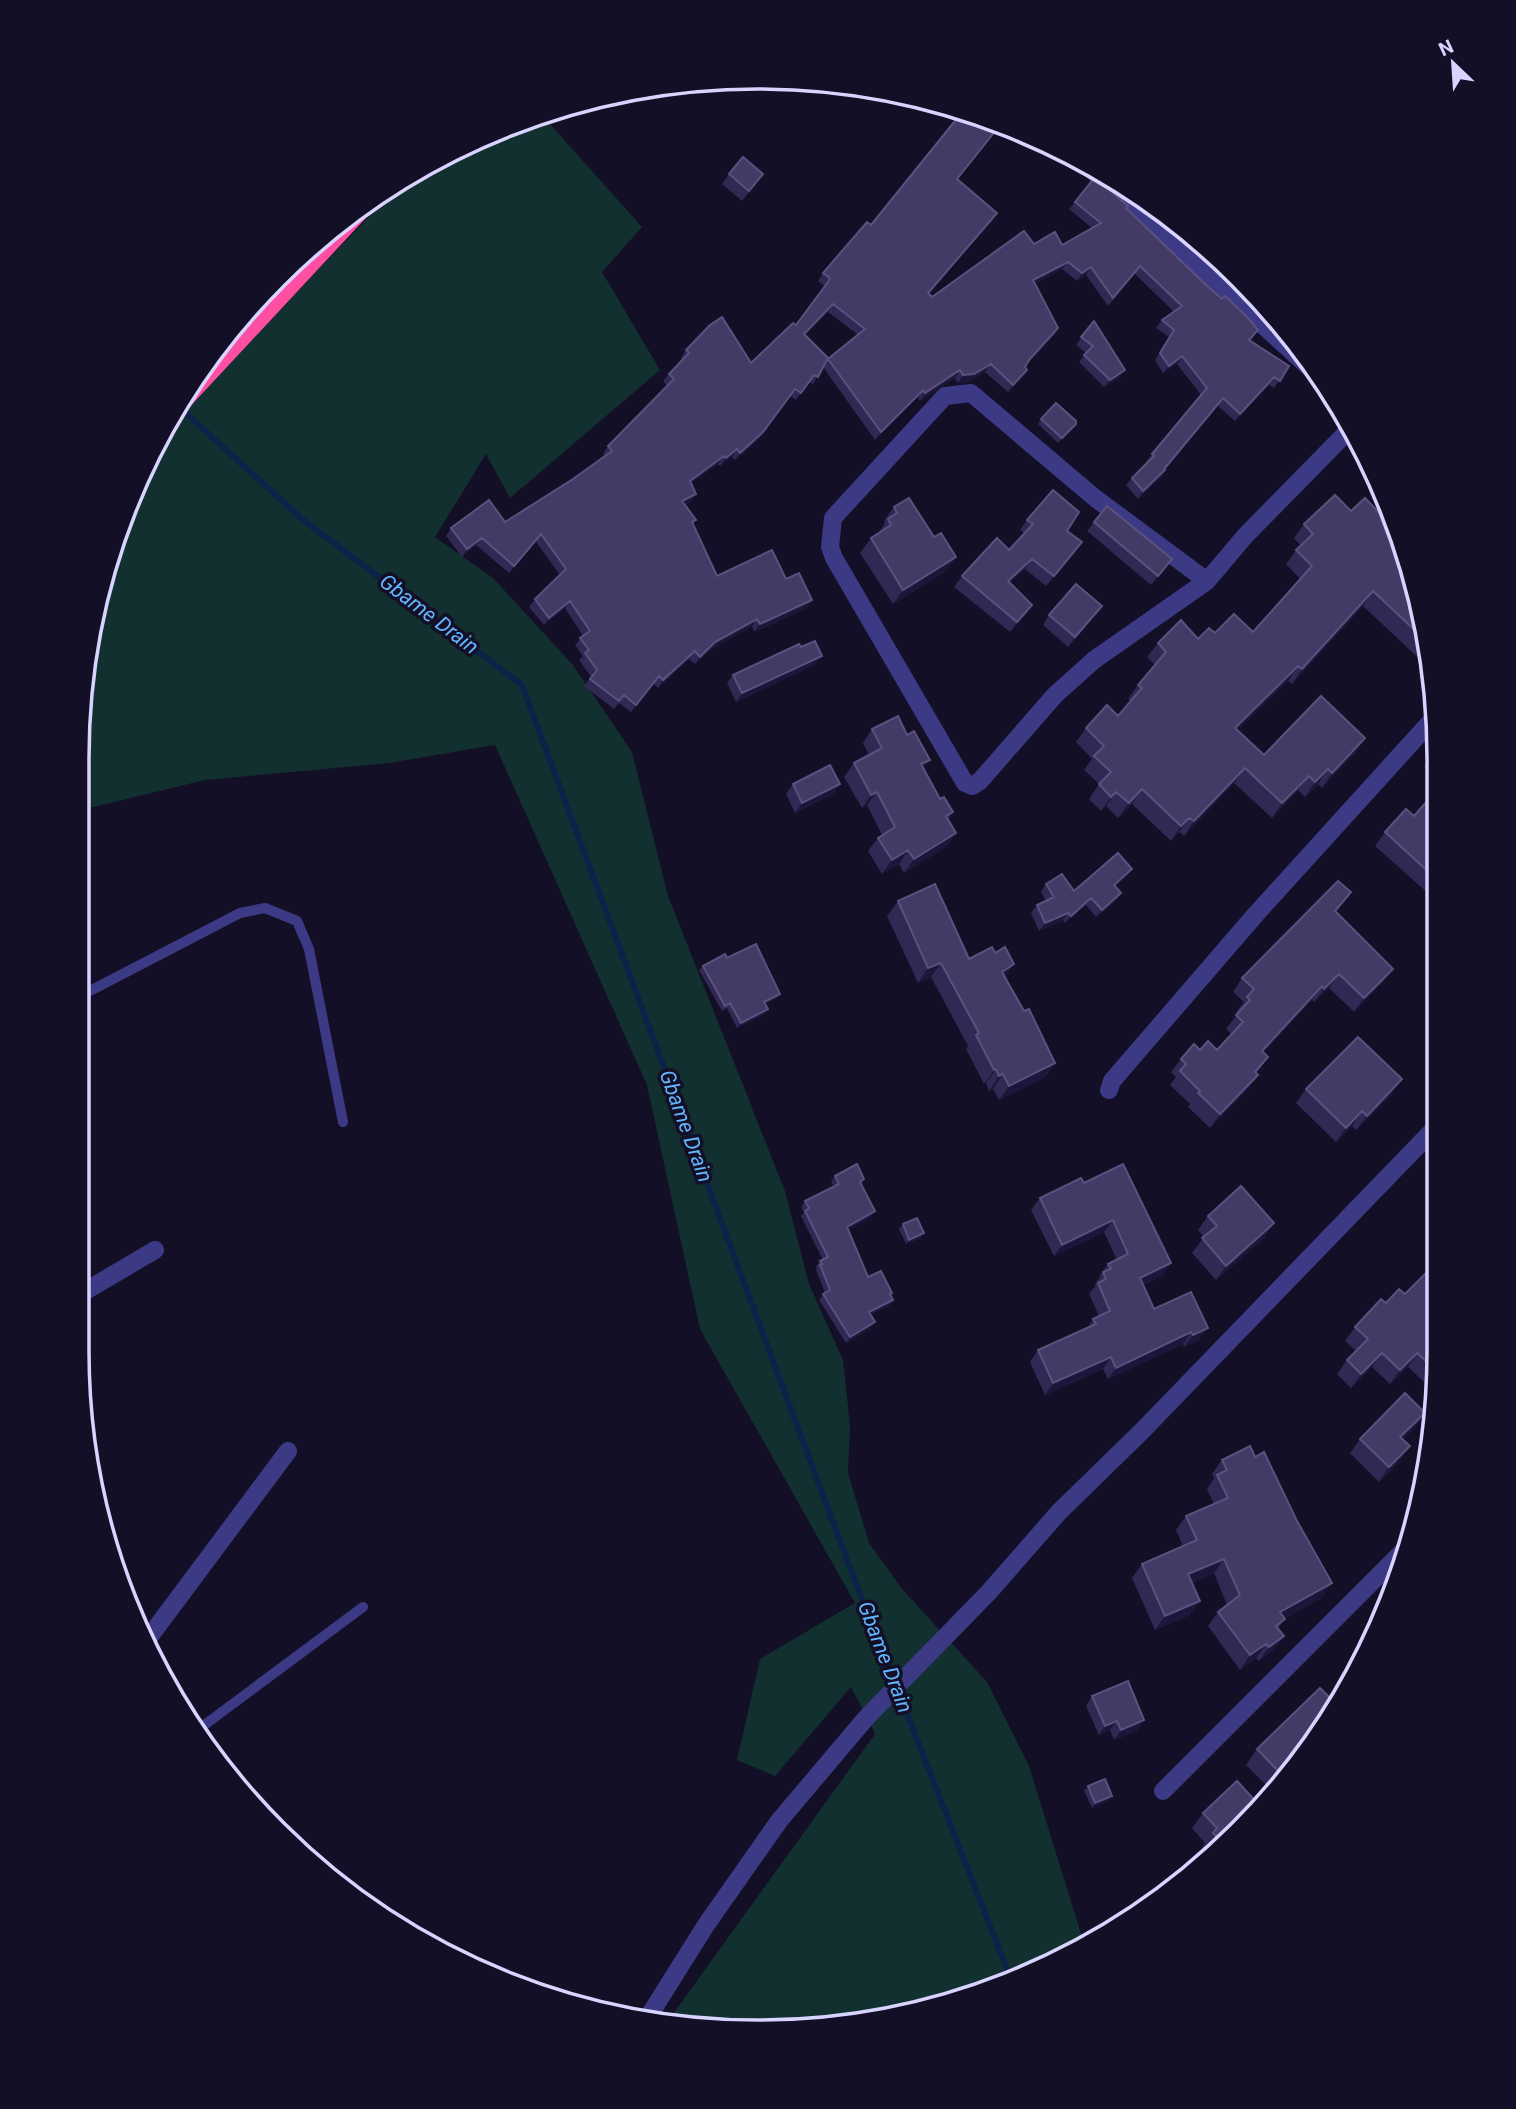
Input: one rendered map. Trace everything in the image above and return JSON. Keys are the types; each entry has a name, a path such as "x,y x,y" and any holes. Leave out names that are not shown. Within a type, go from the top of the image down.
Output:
{"highway":[{"path":"236,340 312,260"}],"street":[{"path":"1121,197 1281,341"},
{"path":"1207,581 1095,498 971,393 945,396 833,518 830,547 834,558 965,783 972,786 980,781 1055,695 1094,660 1207,581 1245,536 1343,436"},
{"path":"1109,1090 1112,1081 1256,914 1426,727"},
{"path":"651,2011 706,1925 779,1821 866,1718 989,1592 1059,1512 1142,1431 1427,1136"},
{"path":"89,1289 155,1250"},
{"path":"152,1633 288,1451"},
{"path":"1163,1791 1392,1562"}],"lane":[{"path":"89,991 240,913 265,908 297,921 309,949 343,1122"},
{"path":"204,1725 363,1607"}],"green space":[{"path":"549,123 642,227 602,272 660,370 510,498 486,454 435,537 493,578 573,665 632,752 668,896 785,1191 809,1284 843,1360 850,1425 848,1473 869,1543 903,1590 987,1682 1029,1766 1082,1936 1054,1951 973,1984 888,2007 845,2014 758,2020 673,2014 875,1734 851,1687 775,1776 737,1760 760,1659 855,1603 700,1329 647,1085 495,745 389,763 205,780 89,808 89,758 95,671 112,585 140,502 158,462 191,405 377,209 462,158 543,125"}],"building":[{"path":"956,120 973,125 994,133 957,179 997,213 928,293 932,297 1024,231 1034,244 1055,232 1062,245 1101,223 1075,202 1093,180 1128,206 1126,208 1205,284 1222,299 1225,296 1248,318 1258,330 1249,340 1289,366 1280,381 1274,377 1240,414 1223,398 1165,470 1143,491 1132,478 1154,456 1152,454 1207,388 1182,356 1169,366 1160,353 1174,330 1162,320 1182,306 1140,266 1113,298 1091,267 1082,273 1068,262 1033,280 1058,328 1029,360 1025,367 1027,370 1013,385 991,364 974,374 963,375 960,370 925,393 923,390 881,432 828,359 865,329 833,304 804,334 828,358 818,377 814,375 801,393 795,389 763,432 740,453 737,449 726,458 724,456 690,481 696,494 682,501 696,520 692,522 717,576 772,550 786,579 799,573 812,600 760,624 757,619 715,642 700,657 695,651 663,680 659,676 636,705 624,695 619,701 590,679 597,670 585,653 589,650 580,638 590,631 570,601 549,618 535,599 566,569 541,534 514,566 482,538 467,549 451,528 489,500 505,522 612,451 608,446 674,379 669,374 689,353 686,350 710,325 722,317 751,363 793,323 796,325 828,282 830,278 823,273 867,222 871,225"},
{"path":"743,157 763,174 749,191 729,174"},
{"path":"1094,321 1125,370 1110,380 1084,355 1093,346 1081,337"},
{"path":"1056,403 1076,421 1062,438 1041,419"},
{"path":"1053,490 1079,512 1067,531 1082,542 1054,576 1032,559 1008,581 1032,605 1017,622 962,576 997,538 1009,550 1033,524 1027,520"},
{"path":"1335,495 1351,511 1365,498 1380,514 1404,585 1414,630 1373,591 1302,669 1298,666 1235,728 1264,755 1321,696 1365,738 1332,773 1328,769 1315,782 1309,776 1282,803 1245,768 1194,821 1189,818 1181,826 1142,789 1129,803 1116,792 1111,797 1099,784 1111,772 1094,756 1104,746 1086,728 1107,705 1118,716 1142,688 1138,685 1166,652 1158,643 1181,620 1198,639 1209,628 1215,633 1234,614 1253,632 1312,566 1296,550 1313,534 1304,524"},
{"path":"909,498 934,537 941,533 956,557 903,590 871,538 891,525 888,519 897,513 894,507"},
{"path":"1107,506 1172,559 1158,576 1094,522"},
{"path":"1076,584 1102,606 1075,637 1049,615"},
{"path":"815,641 822,656 742,693 733,675 799,644 801,647"},
{"path":"898,716 907,735 914,731 930,760 921,764 940,799 944,797 953,812 946,816 956,833 914,859 908,850 892,860 878,838 895,827 877,792 871,795 854,763 882,748 872,729"},
{"path":"830,765 840,784 802,803 793,784"},
{"path":"1427,801 1427,871 1385,832 1406,809 1414,816"},
{"path":"1118,853 1132,869 1114,885 1121,893 1102,910 1091,898 1071,916 1068,913 1045,923 1037,905 1054,897 1046,884 1062,874 1074,891"},
{"path":"1338,881 1351,892 1335,911 1393,969 1364,998 1339,974 1324,989 1322,986 1262,1051 1268,1057 1255,1072 1258,1075 1220,1114 1180,1071 1186,1064 1181,1059 1194,1044 1200,1050 1208,1041 1217,1050 1243,1022 1236,1015 1250,1000 1247,997 1254,989 1242,978"},
{"path":"935,884 969,959 992,947 995,953 1005,947 1014,964 1002,972 1024,1011 1029,1009 1055,1063 1009,1086 1003,1074 999,1076 996,1069 994,1070 976,1035 979,1033 941,963 928,968 898,901"},
{"path":"756,944 780,994 764,1002 768,1009 741,1023 730,1003 725,1006 703,966 725,954 727,958"},
{"path":"1358,1037 1402,1079 1367,1116 1362,1111 1346,1128 1306,1089"},
{"path":"857,1164 864,1179 860,1182 875,1211 847,1227 868,1277 881,1271 893,1300 869,1312 875,1322 850,1337 823,1294 830,1290 820,1261 828,1257 805,1211 809,1208 805,1201 839,1184 835,1176"},
{"path":"1123,1164 1171,1263 1140,1278 1154,1309 1191,1292 1208,1328 1193,1335 1191,1332 1116,1368 1111,1357 1053,1383 1038,1350 1096,1324 1093,1319 1110,1311 1098,1283 1106,1279 1103,1272 1111,1269 1108,1264 1128,1254 1113,1220 1062,1245 1040,1198 1081,1178 1084,1183"},
{"path":"1241,1186 1274,1223 1226,1266 1202,1238 1217,1226 1208,1216"},
{"path":"917,1218 924,1233 909,1240 903,1224"},
{"path":"1427,1272 1427,1362 1417,1353 1400,1370 1382,1353 1361,1374 1347,1360 1368,1339 1355,1327 1381,1299 1386,1303 1399,1289 1405,1294"},
{"path":"1405,1393 1423,1411 1400,1437 1410,1446 1389,1467 1360,1439"},
{"path":"1250,1446 1255,1457 1264,1452 1297,1521 1332,1583 1280,1612 1285,1619 1276,1626 1284,1636 1269,1647 1266,1644 1250,1655 1218,1612 1240,1595 1224,1559 1188,1574 1200,1601 1165,1616 1142,1564 1197,1540 1186,1516 1228,1498 1217,1475 1227,1470 1222,1460"},
{"path":"1128,1681 1144,1720 1121,1730 1117,1721 1105,1726 1092,1696"},
{"path":"1320,1688 1329,1697 1278,1771 1257,1749"},
{"path":"1105,1779 1112,1796 1095,1803 1088,1786"},
{"path":"1237,1781 1254,1799 1217,1837 1213,1833 1217,1828 1203,1813"}],"waterway":[{"name":"Gbame Drain","path":"186,413 302,519 522,685 850,1568 1008,1971"}]}
